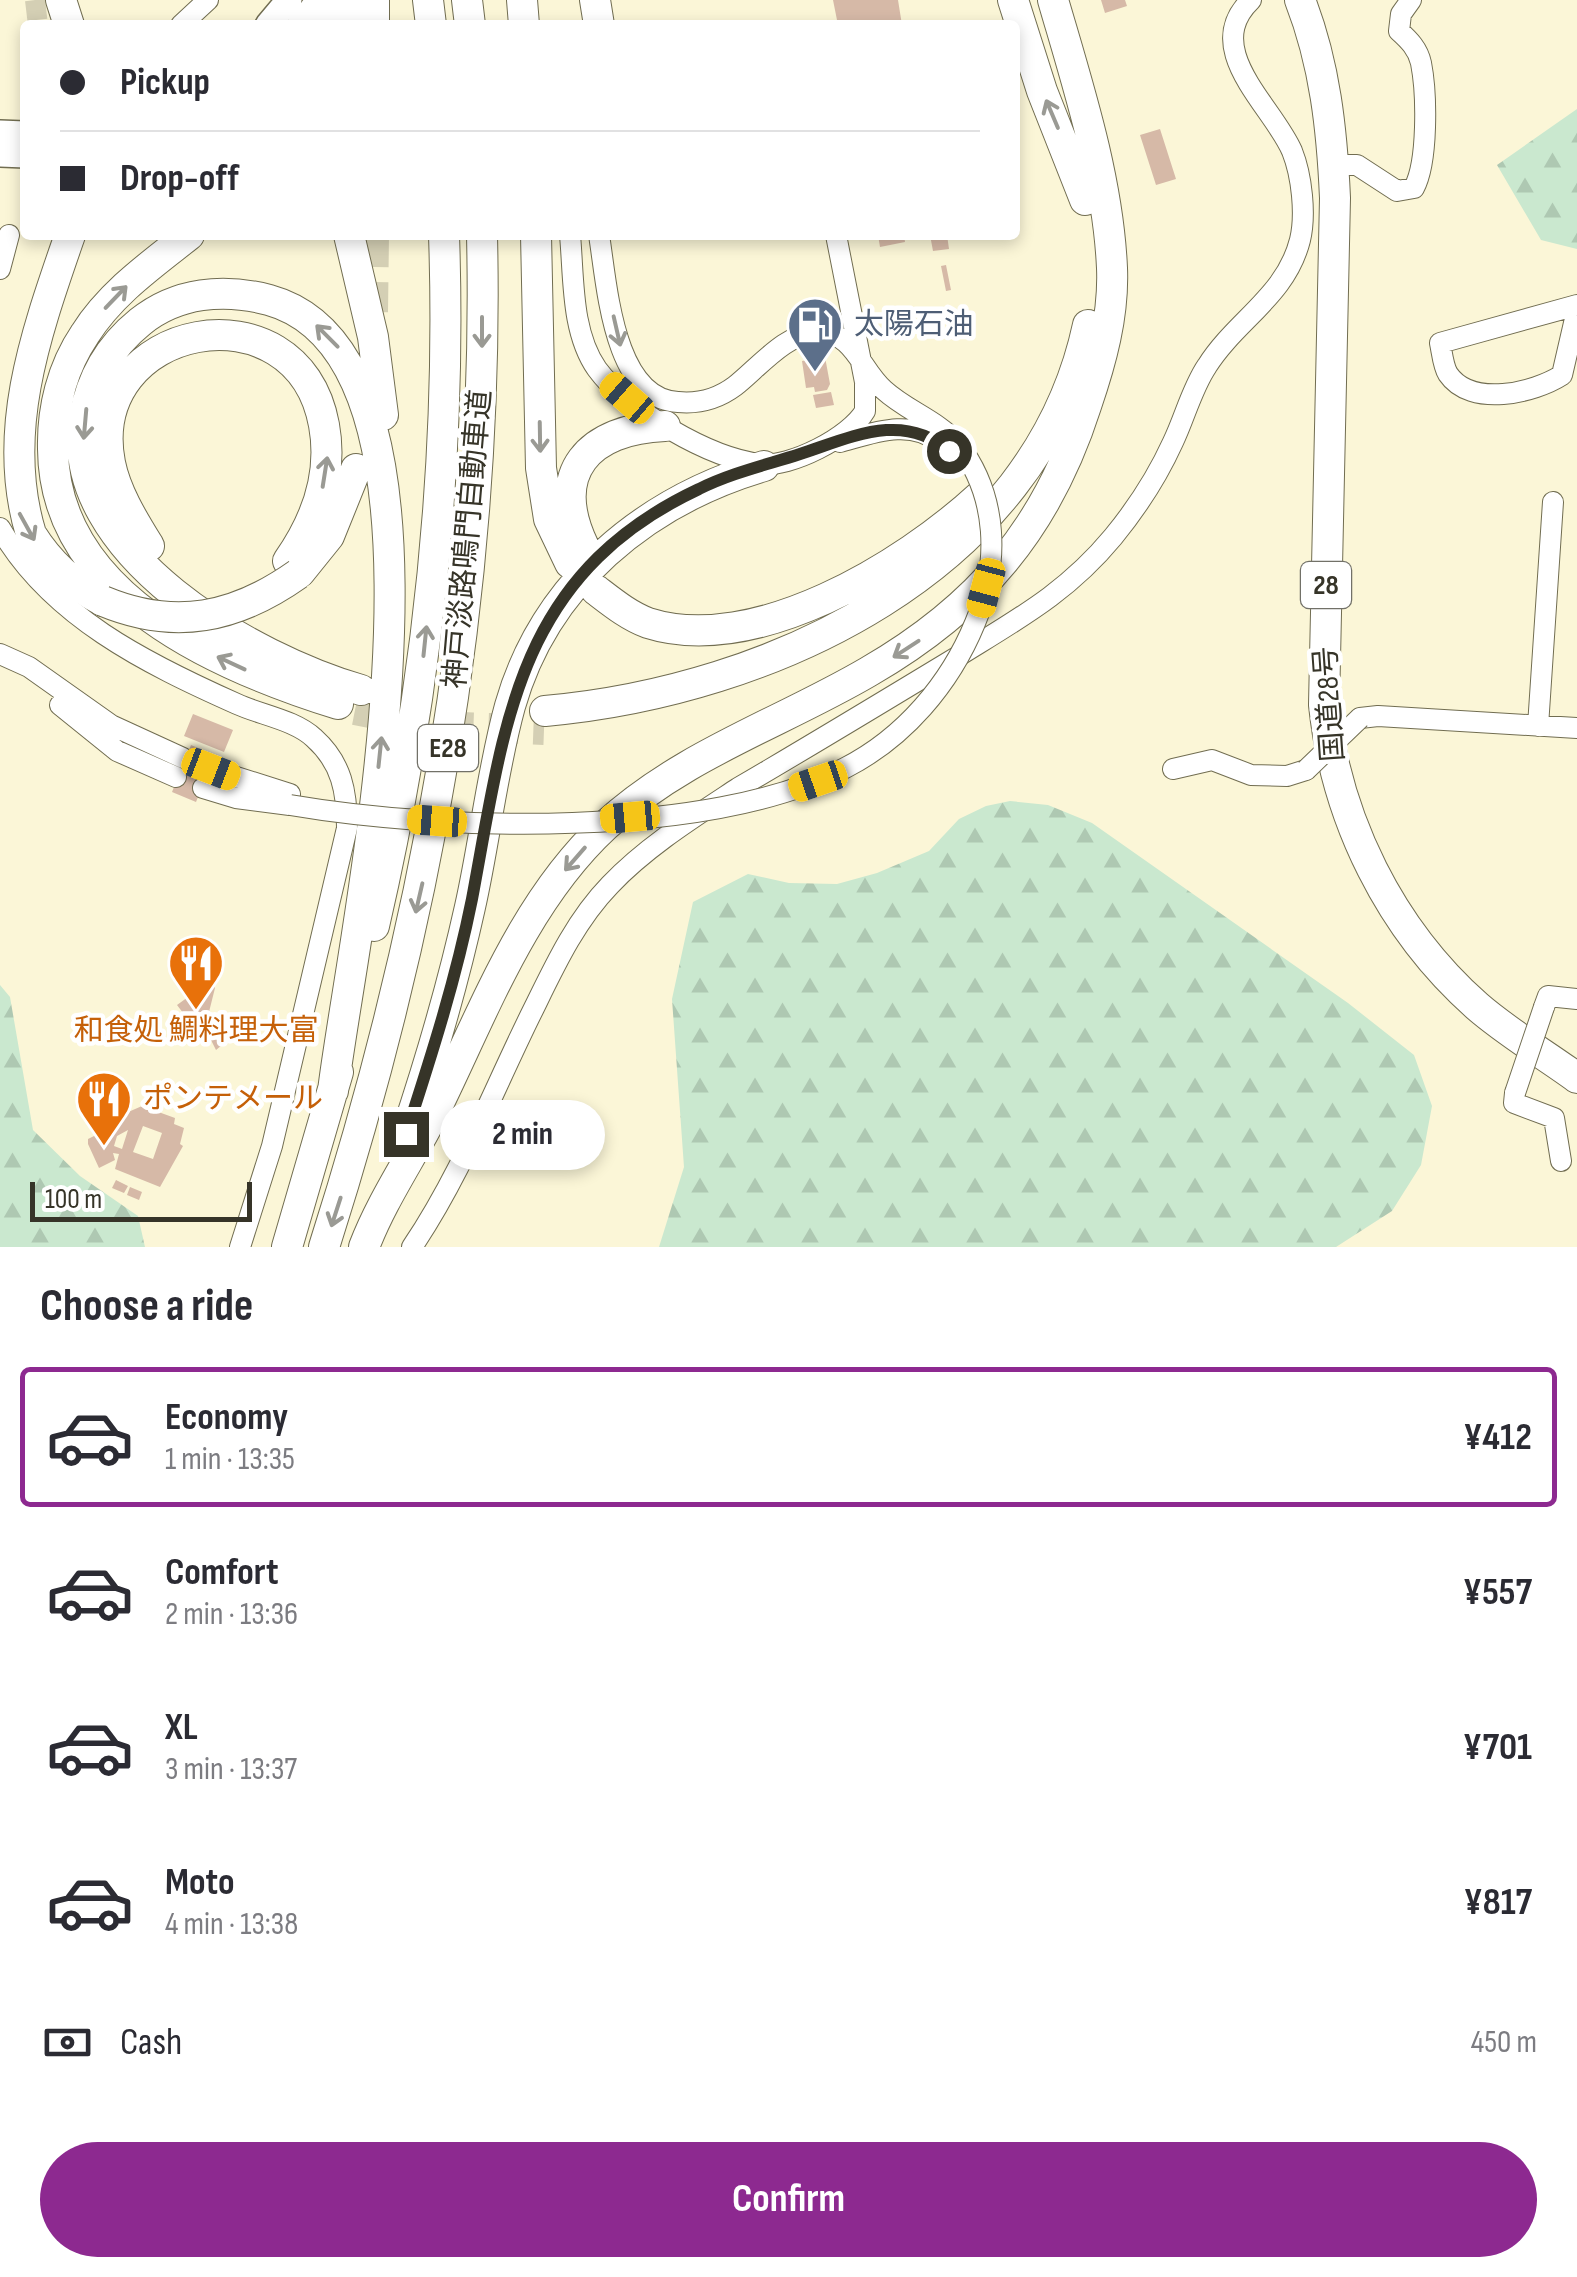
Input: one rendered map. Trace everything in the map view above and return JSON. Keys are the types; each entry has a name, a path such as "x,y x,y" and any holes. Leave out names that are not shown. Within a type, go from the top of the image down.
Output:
{"highway":[{"path":"544,720 722,679 804,646 879,604 974,528 1073,409 1108,324 1112,269 1106,209 1077,82 1053,0"},
{"name":"国道28号","path":"1300,0 1322,70 1334,166 1324,704 1333,768 1366,858 1414,938 1476,1005 1577,1078"},
{"path":"377,1214 430,1121 526,928 576,858 603,828 661,781 732,740 863,676 932,632 964,605 1014,551 1050,498 1073,409 1088,322 1091,240 1078,174 1042,92 1020,22"},
{"path":"68,240 15,377 4,454 12,497 36,542 66,577 102,602 166,619 229,606 293,568 329,536 356,469"},
{"path":"183,240 115,296 74,352 59,392 53,436 61,502 94,565 155,620 231,663 358,700 225,630 167,587 126,545 100,503 86,463 83,426 93,385 114,348 146,317 188,298 231,293 276,302 312,321 340,350 358,383 389,528"},
{"path":"333,1091 381,738 391,601 386,445 373,337 350,240"},
{"name":"神戸淡路鳴門自動車道","path":"286,1247 333,1091 387,866 422,666 440,442 444,240"},
{"name":"神戸淡路鳴門自動車道","path":"324,1247 388,1032 443,781 459,669 478,463 482,240"},
{"path":"536,240 541,468 549,520 577,555 570,496 585,453 617,432 665,426"},
{"path":"225,630 186,592 152,550 122,499 109,459 111,422 124,387 164,347 198,334 238,335 288,360 314,394 326,436 324,479 293,568"},
{"path":"601,584 626,612 670,628 715,630 763,621 851,584 939,530 1073,409"},
{"path":"364,1247 445,1010 471,904 502,736 536,641 572,587 626,534 703,487 764,466"}],"main road":[{"path":"272,20 289,0"},
{"path":"304,20 320,0"}],"street":[{"path":"186,20 208,0"},
{"path":"412,1247 473,1137 555,966 610,884 738,788 1062,592 1114,535 1147,489 1171,446 1204,370 1276,292 1294,262 1302,235 1300,173 1290,148 1238,67 1232,46 1239,12 1251,0"},
{"path":"1334,166 1357,166 1397,191 1414,188 1424,169 1421,63 1414,45 1399,31 1401,14 1411,0"},
{"path":"0,268 13,234"},
{"path":"571,240 582,338 596,367 627,398 665,426 728,456 764,466 886,429 917,429 954,447"},
{"path":"207,778 291,800 441,811 604,808 754,788 836,758 882,730 919,696 953,649 966,618 981,558 982,528 966,471 954,447 880,387 860,358 835,334 814,332 795,339 723,394 694,403 669,402 634,379 628,365 600,240"},
{"path":"834,443 865,411 860,358 837,240"},
{"path":"1577,308 1562,375 1550,382 1492,395 1464,389 1447,373 1440,343 1577,308"},
{"path":"1538,726 1552,502"},
{"path":"0,528 18,561 69,611 200,686 312,735 342,778 347,828 276,1130 240,1247"},
{"path":"0,654 29,667 179,768 105,743 34,686 0,669"},
{"path":"1172,769 1212,760 1251,775 1288,776 1306,770 1360,718 1577,728"},
{"path":"1561,1161 1554,1118 1514,1102 1548,996 1577,1000"}],"green space":[{"path":"1577,109 1577,249 1541,240 1497,165"},
{"path":"1010,801 1048,805 1092,823 1348,1003 1414,1055 1432,1106 1421,1165 1392,1211 1336,1247 659,1247 684,1167 672,999 693,902 748,874 789,883 837,884 877,873 929,851 959,819 986,806"},
{"path":"0,985 10,997 33,1130 80,1176 138,1216 145,1247 0,1247"}],"building":[{"path":"833,0 898,0 901,20 837,20"},
{"path":"1101,0 1125,0 1127,6 1105,13"},
{"path":"1160,129 1176,179 1156,185 1140,135"},
{"path":"879,240 905,240 905,242 880,247"},
{"path":"931,240 948,240 949,249 933,251"},
{"path":"946,265 951,290 946,291 941,266"},
{"path":"825,357 830,384 827,390 815,392 814,387 806,388 802,361"},
{"path":"831,392 834,405 816,408 813,395"},
{"path":"193,714 233,730 224,752 184,736"},
{"path":"191,745 215,755 196,802 172,792"},
{"name":"和食処 鯛料理大富","path":"208,972 215,988 208,1016 222,1045 216,1050 206,1030 199,1034 177,1005 206,984"},
{"name":"ポンテメール","path":"142,1106 175,1118 174,1124 184,1128 180,1144 183,1146 160,1187 115,1169 119,1154 113,1153 115,1160 99,1168 88,1139 106,1130 103,1123","holes":["143,1126 162,1133 153,1159 133,1152","128,1130 122,1149 114,1146 117,1136"]},
{"path":"116,1180 128,1186 124,1193 112,1188"},
{"path":"130,1187 142,1192 139,1200 127,1195"}],"tunnel":[{"path":"35,0 37,20"},
{"path":"373,312 374,240"},
{"path":"355,710 436,726 544,730"},
{"path":"183,758 211,769"}],"place":[{"name":"太陽石油","path":"815,374"},
{"name":"和食処 鯛料理大富","path":"196,1012"},
{"name":"ポンテメール","path":"104,1148"}],"route":[{"path":"406,1134 458,958 511,702 543,629 572,587 606,551 648,517 735,474 886,429 917,429 949,451"}]}
